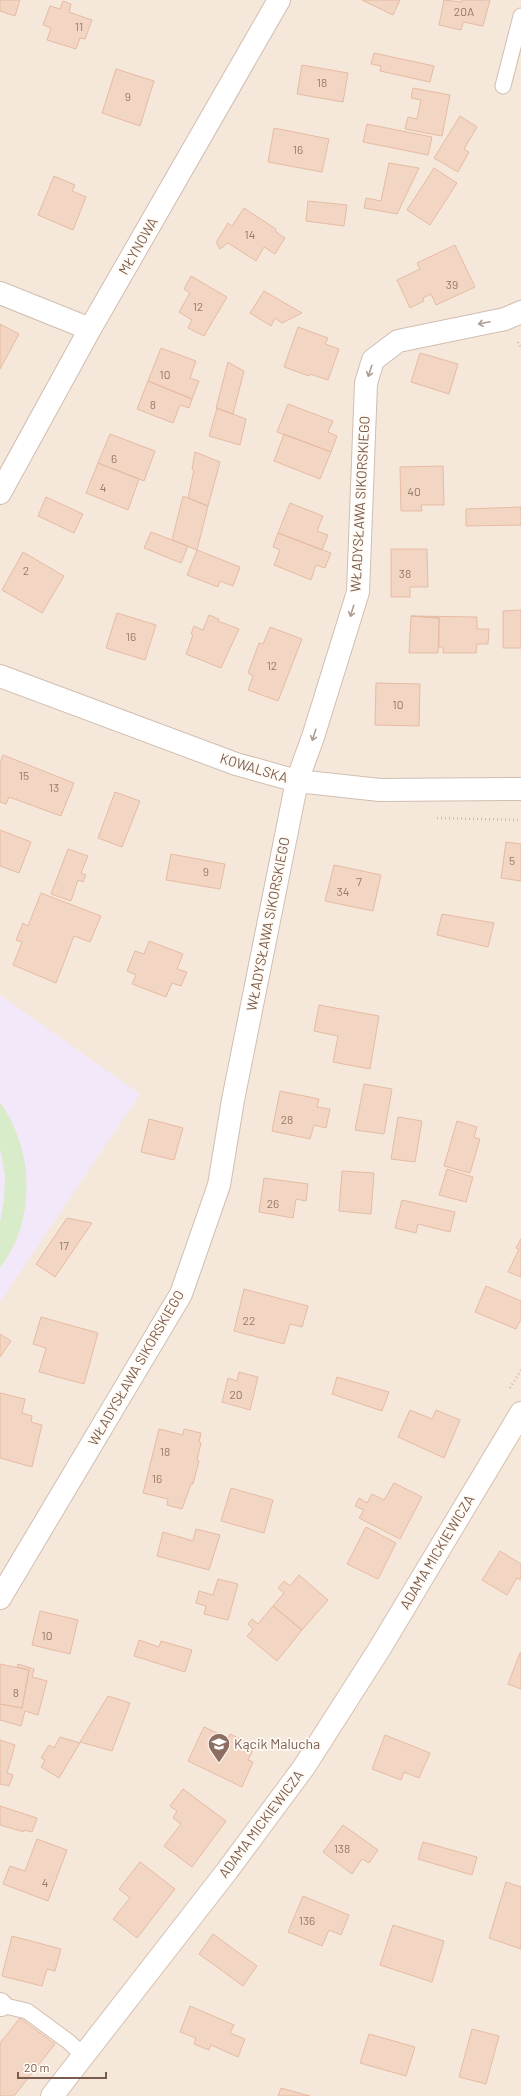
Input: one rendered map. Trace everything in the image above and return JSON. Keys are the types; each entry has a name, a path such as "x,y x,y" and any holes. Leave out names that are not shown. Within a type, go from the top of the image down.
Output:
{"street":[{"name":"MŁYNOWA","path":"0,493 90,329 279,0"},
{"path":"0,293 90,329"},
{"name":"WŁADYSŁAWA SIKORSKIEGO","path":"0,1598 182,1294 219,1184 233,1100 297,781 313,737 358,592 366,383 373,360 398,341 505,319 521,312"},
{"name":"KOWALSKA","path":"0,676 236,764 297,781 380,790 521,789"},
{"name":"ADAMA MICKIEWICZA","path":"52,2096 227,1871 304,1767 380,1648 521,1413"}],"lane":[{"path":"503,86 521,16"},
{"path":"0,2005 26,2012 69,2042 84,2056"}],"path":[{"path":"509,1390 521,1370"}],"shaded area":[{"path":"0,0 521,0 521,2096 0,2096"},
{"path":"0,995 140,1094 0,1302"}],"green space":[{"path":"0,1102 20,1141 25,1163 27,1185 25,1207 20,1229 12,1249 0,1268 0,1222 4,1200 5,1176 0,1149"}],"building":[{"path":"0,0 20,0 15,16 0,11"},
{"path":"362,0 400,0 393,15"},
{"path":"444,0 461,2 462,0 490,0 483,26 463,22 461,30 439,25"},
{"path":"63,1 71,4 69,12 92,20 85,39 80,38 76,49 47,40 51,28 43,25 50,6 60,9"},
{"path":"374,53 434,66 430,82 380,71 381,66 371,64"},
{"path":"302,65 348,73 343,102 297,94"},
{"path":"116,69 154,81 140,126 102,113"},
{"path":"413,88 450,95 442,136 405,129 408,117 417,119 421,100 411,98"},
{"path":"460,116 477,127 464,149 469,152 458,172 434,158"},
{"path":"367,124 432,137 428,155 363,142"},
{"path":"274,128 329,139 322,172 268,162"},
{"path":"389,163 419,168 397,214 364,208 366,198 381,201"},
{"path":"434,168 457,183 430,225 407,210"},
{"path":"54,176 75,185 72,191 86,197 73,230 38,215"},
{"path":"308,201 347,205 344,226 306,221"},
{"path":"244,208 276,229 275,231 285,238 275,254 264,247 256,261 228,243 220,249 217,241 228,223 232,226"},
{"path":"455,245 475,287 436,305 431,294 423,298 424,301 410,308 397,280 420,269 417,263"},
{"path":"191,276 227,297 204,336 188,328 192,320 179,312 190,293 184,289"},
{"path":"264,291 302,313 282,323 275,318 271,326 250,313"},
{"path":"0,324 19,334 0,369"},
{"path":"298,327 328,338 325,344 339,349 328,380 310,374 309,376 284,367"},
{"path":"161,348 196,361 190,378 199,381 192,399 148,381"},
{"path":"420,353 458,364 449,394 411,382"},
{"path":"228,362 244,371 233,414 216,408"},
{"path":"148,381 192,399 189,408 180,405 173,423 137,409"},
{"path":"288,404 333,421 328,432 337,436 331,452 277,432"},
{"path":"217,408 246,419 240,445 209,436"},
{"path":"110,434 155,451 144,481 98,463"},
{"path":"284,434 331,452 320,479 274,461"},
{"path":"195,452 220,462 208,506 188,498 194,470 192,469"},
{"path":"98,463 139,479 128,510 86,493"},
{"path":"443,466 444,505 421,505 422,511 401,511 400,467"},
{"path":"183,496 208,506 197,550 172,540"},
{"path":"46,497 83,514 74,533 38,516"},
{"path":"290,503 323,516 317,531 328,535 322,550 278,533"},
{"path":"521,507 521,525 466,526 466,509"},
{"path":"151,532 188,546 181,563 144,548"},
{"path":"278,533 331,553 325,568 316,565 311,580 274,565 280,550 273,547"},
{"path":"391,549 427,549 428,587 410,587 410,597 391,597"},
{"path":"197,550 240,567 233,586 220,581 218,587 187,575"},
{"path":"23,552 64,576 42,613 2,590"},
{"path":"521,610 521,648 503,648 503,611"},
{"path":"117,613 156,625 145,660 106,648"},
{"path":"209,615 219,619 218,621 239,629 221,668 186,654 193,635 191,634 194,626 203,630"},
{"path":"411,616 477,617 477,629 489,629 488,644 477,644 476,653 443,653 443,647 439,647 439,618"},
{"path":"411,616 439,618 438,653 409,653"},
{"path":"270,627 302,639 278,701 248,690 253,676 248,673 259,643 263,644"},
{"path":"376,683 420,684 419,726 375,725"},
{"path":"3,755 74,783 61,816 9,797 6,804 0,802 0,763"},
{"path":"115,792 140,801 122,847 98,838"},
{"path":"0,830 31,842 19,873 0,866"},
{"path":"506,842 521,844 521,881 501,878"},
{"path":"68,849 88,856 81,873 86,875 83,882 78,880 71,901 51,894"},
{"path":"171,854 225,864 220,889 166,880"},
{"path":"334,865 381,875 373,911 325,901"},
{"path":"41,893 101,916 90,942 74,936 56,983 13,965 22,942 16,940 23,923 28,926"},
{"path":"442,914 494,923 488,947 437,935"},
{"path":"149,941 183,954 177,969 187,972 181,986 172,983 166,997 132,984 136,975 127,971 135,951 144,954"},
{"path":"319,1005 379,1016 370,1069 333,1062 338,1036 314,1031"},
{"path":"364,1084 392,1089 384,1134 355,1130"},
{"path":"280,1091 319,1099 317,1107 330,1109 326,1128 314,1125 310,1139 272,1131"},
{"path":"398,1117 422,1121 415,1162 391,1159"},
{"path":"149,1119 183,1128 174,1160 141,1152"},
{"path":"457,1121 477,1127 474,1137 480,1139 470,1173 444,1166"},
{"path":"447,1169 473,1177 466,1202 439,1195"},
{"path":"342,1171 374,1173 371,1214 339,1211"},
{"path":"264,1178 308,1184 306,1201 296,1199 293,1218 259,1212"},
{"path":"402,1200 455,1212 450,1232 418,1224 416,1233 395,1228"},
{"path":"67,1218 92,1223 55,1277 36,1264"},
{"path":"521,1239 521,1277 508,1272 519,1249 516,1248"},
{"path":"486,1286 521,1301 521,1319 516,1329 475,1312"},
{"path":"244,1289 308,1306 302,1327 290,1324 284,1344 234,1331"},
{"path":"41,1317 98,1333 84,1384 39,1372 46,1348 33,1344"},
{"path":"0,1334 11,1341 0,1357"},
{"path":"239,1372 258,1377 250,1410 222,1402 228,1378 237,1381"},
{"path":"337,1377 389,1392 382,1411 332,1394"},
{"path":"0,1393 25,1399 22,1413 32,1416 31,1422 42,1425 32,1467 0,1458"},
{"path":"410,1410 432,1419 436,1410 460,1420 444,1458 398,1437"},
{"path":"159,1429 183,1435 184,1429 201,1433 199,1442 201,1443 197,1460 199,1461 193,1484 191,1484 182,1509 167,1505 168,1499 143,1493"},
{"path":"394,1483 422,1497 400,1539 359,1518 364,1510 355,1506 359,1498 367,1503 372,1494 384,1500"},
{"path":"231,1488 273,1500 264,1533 221,1521"},
{"path":"366,1527 396,1543 378,1579 347,1564"},
{"path":"196,1529 220,1535 209,1570 157,1556 163,1532 193,1541"},
{"path":"500,1551 521,1564 521,1580 517,1578 507,1595 482,1580"},
{"path":"299,1575 328,1600 302,1630 273,1606 284,1593 278,1588 284,1581 290,1586"},
{"path":"218,1579 238,1584 228,1620 204,1614 206,1606 196,1603 199,1591 213,1595"},
{"path":"273,1606 302,1630 277,1661 247,1636 253,1629 248,1624 252,1619 258,1624"},
{"path":"40,1611 78,1620 70,1654 32,1645"},
{"path":"139,1640 159,1647 161,1641 192,1650 185,1672 134,1656"},
{"path":"521,1653 521,1689 508,1684"},
{"path":"0,1664 29,1670 22,1708 0,1704"},
{"path":"18,1664 34,1669 32,1677 47,1681 38,1715 25,1711 21,1726 0,1720 0,1704 22,1708 29,1670 17,1667"},
{"path":"108,1696 130,1703 112,1751 80,1742"},
{"path":"204,1727 228,1738 230,1734 255,1746 248,1760 253,1762 242,1787 188,1761"},
{"path":"385,1735 430,1753 419,1778 404,1772 401,1780 372,1769"},
{"path":"60,1737 80,1743 59,1778 41,1767 45,1760 41,1758 49,1745 54,1748"},
{"path":"0,1740 15,1745 7,1773 13,1775 9,1786 0,1784"},
{"path":"183,1789 226,1821 192,1867 164,1846 181,1824 173,1818 177,1811 170,1806"},
{"path":"0,1806 37,1818 32,1832 24,1830 24,1832 0,1825"},
{"path":"343,1825 378,1850 369,1863 362,1859 352,1874 323,1852"},
{"path":"37,1839 67,1850 48,1901 3,1884 10,1866 25,1871"},
{"path":"423,1842 477,1857 472,1875 418,1859"},
{"path":"140,1862 175,1889 137,1938 113,1919 130,1898 119,1889"},
{"path":"506,1882 521,1887 521,1949 489,1938"},
{"path":"303,1896 349,1915 341,1935 329,1930 322,1946 288,1932"},
{"path":"393,1925 444,1941 432,1982 380,1965"},
{"path":"213,1934 257,1966 243,1986 199,1954"},
{"path":"12,1936 61,1949 55,1971 47,1969 42,1986 2,1976"},
{"path":"190,2006 234,2025 230,2033 245,2039 238,2057 211,2045 209,2050 194,2044 196,2038 180,2032"},
{"path":"20,2018 55,2044 14,2096 0,2096 0,2043"},
{"path":"472,2029 499,2036 486,2084 459,2077"},
{"path":"369,2034 415,2047 406,2076 360,2063"},
{"path":"281,2088 310,2096 278,2096"}],"place":[{"name":"Kącik Malucha","path":"219,1764"}]}
